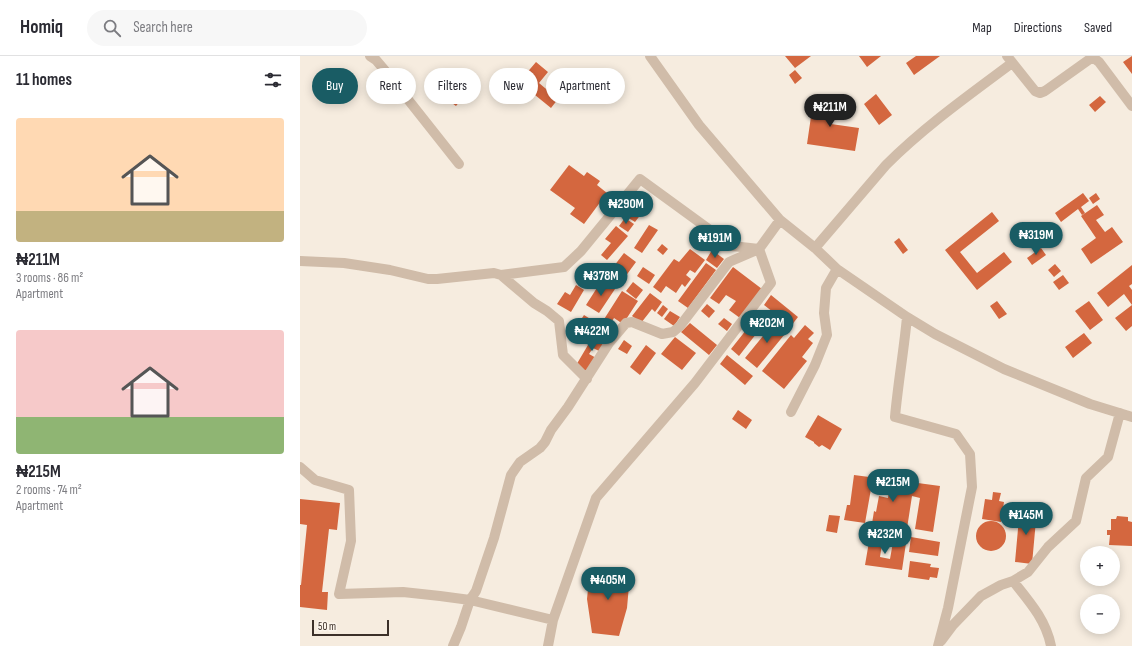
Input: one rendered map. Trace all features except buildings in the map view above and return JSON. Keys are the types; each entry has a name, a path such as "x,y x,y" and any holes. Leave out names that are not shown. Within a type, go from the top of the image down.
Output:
{"street":[{"path":"370,56 376,60 387,73 459,164"},
{"path":"650,56 699,124 780,220 815,248 837,269 907,317 935,334 1004,370 1090,404 1132,416"},
{"path":"815,248 886,165 1010,59 1035,92 1040,93 1090,59 1095,59 1099,62 1132,106"},
{"path":"300,261 344,263 390,270 428,279 494,273 501,275 564,267 581,251 640,179 732,246 759,249"},
{"path":"453,646 470,600 476,590 494,538 511,475 520,462 546,442 552,430 587,379 609,343 626,323 632,322 662,334 673,332 680,326 729,262 759,249 780,220"},
{"path":"548,646 553,620 596,498 695,383 771,283 759,249"},
{"path":"791,412 815,365 826,335 824,313 826,288 837,269"},
{"path":"501,275 534,303 548,311 559,321 563,356 587,379"},
{"path":"907,317 895,417 956,434 970,454 972,487 948,608 938,646"},
{"path":"938,646 953,625 981,596 1001,585 1013,582 1028,572 1048,546 1076,521 1086,478 1108,457 1120,413"},
{"path":"300,467 314,480 349,490 351,541 340,594 403,592 470,600 553,620"},
{"path":"1013,582 1041,618 1049,638 1050,646"}]}
